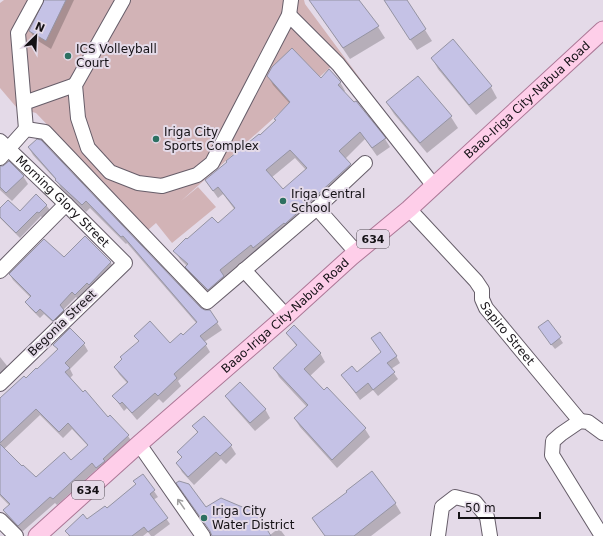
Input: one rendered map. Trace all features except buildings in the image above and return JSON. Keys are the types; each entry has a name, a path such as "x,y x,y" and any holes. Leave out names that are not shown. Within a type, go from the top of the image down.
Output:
{"main road":[{"name":"Baao-Iriga City-Nabua Road","path":"37,536 138,444 286,316 356,252 408,210 603,30"}],"street":[{"path":"26,129 18,33 36,0"},
{"path":"123,0 75,85 78,118 88,148 110,172 138,183 162,186 197,176 212,164 289,15 291,0"},
{"path":"289,15 338,64 434,186"},
{"path":"24,103 75,85"},
{"path":"3,150 26,129"},
{"path":"26,129 45,132 207,302 317,208 365,163"},
{"name":"Morning Glory Street","path":"3,150 66,204 125,263"},
{"path":"0,271 66,204"},
{"path":"317,208 356,252"},
{"name":"Sapiro Street","path":"408,210 476,281 482,290 482,299 486,308 580,421"},
{"name":"Begonia Street","path":"0,384 125,263"},
{"path":"244,270 286,316"},
{"path":"602,536 552,454 553,441 580,421 588,422 603,433"},
{"path":"138,444 203,536"},
{"path":"438,536 442,507 455,497 475,502 487,517 490,536"},
{"path":"0,520 16,536"}],"shaded area":[{"name":"Iriga City Sports Complex","path":"4,0 304,0 305,4 424,165 334,64 181,201 198,187 216,207 172,243 156,223 148,230 36,113 17,108 0,88 0,3"}],"place":[{"name":"ICS Volleyball Court","path":"68,56"},
{"name":"Iriga City Sports Complex","path":"156,139"},
{"name":"Iriga Central School","path":"283,201"},
{"name":"Iriga City Water District","path":"204,518"}]}
